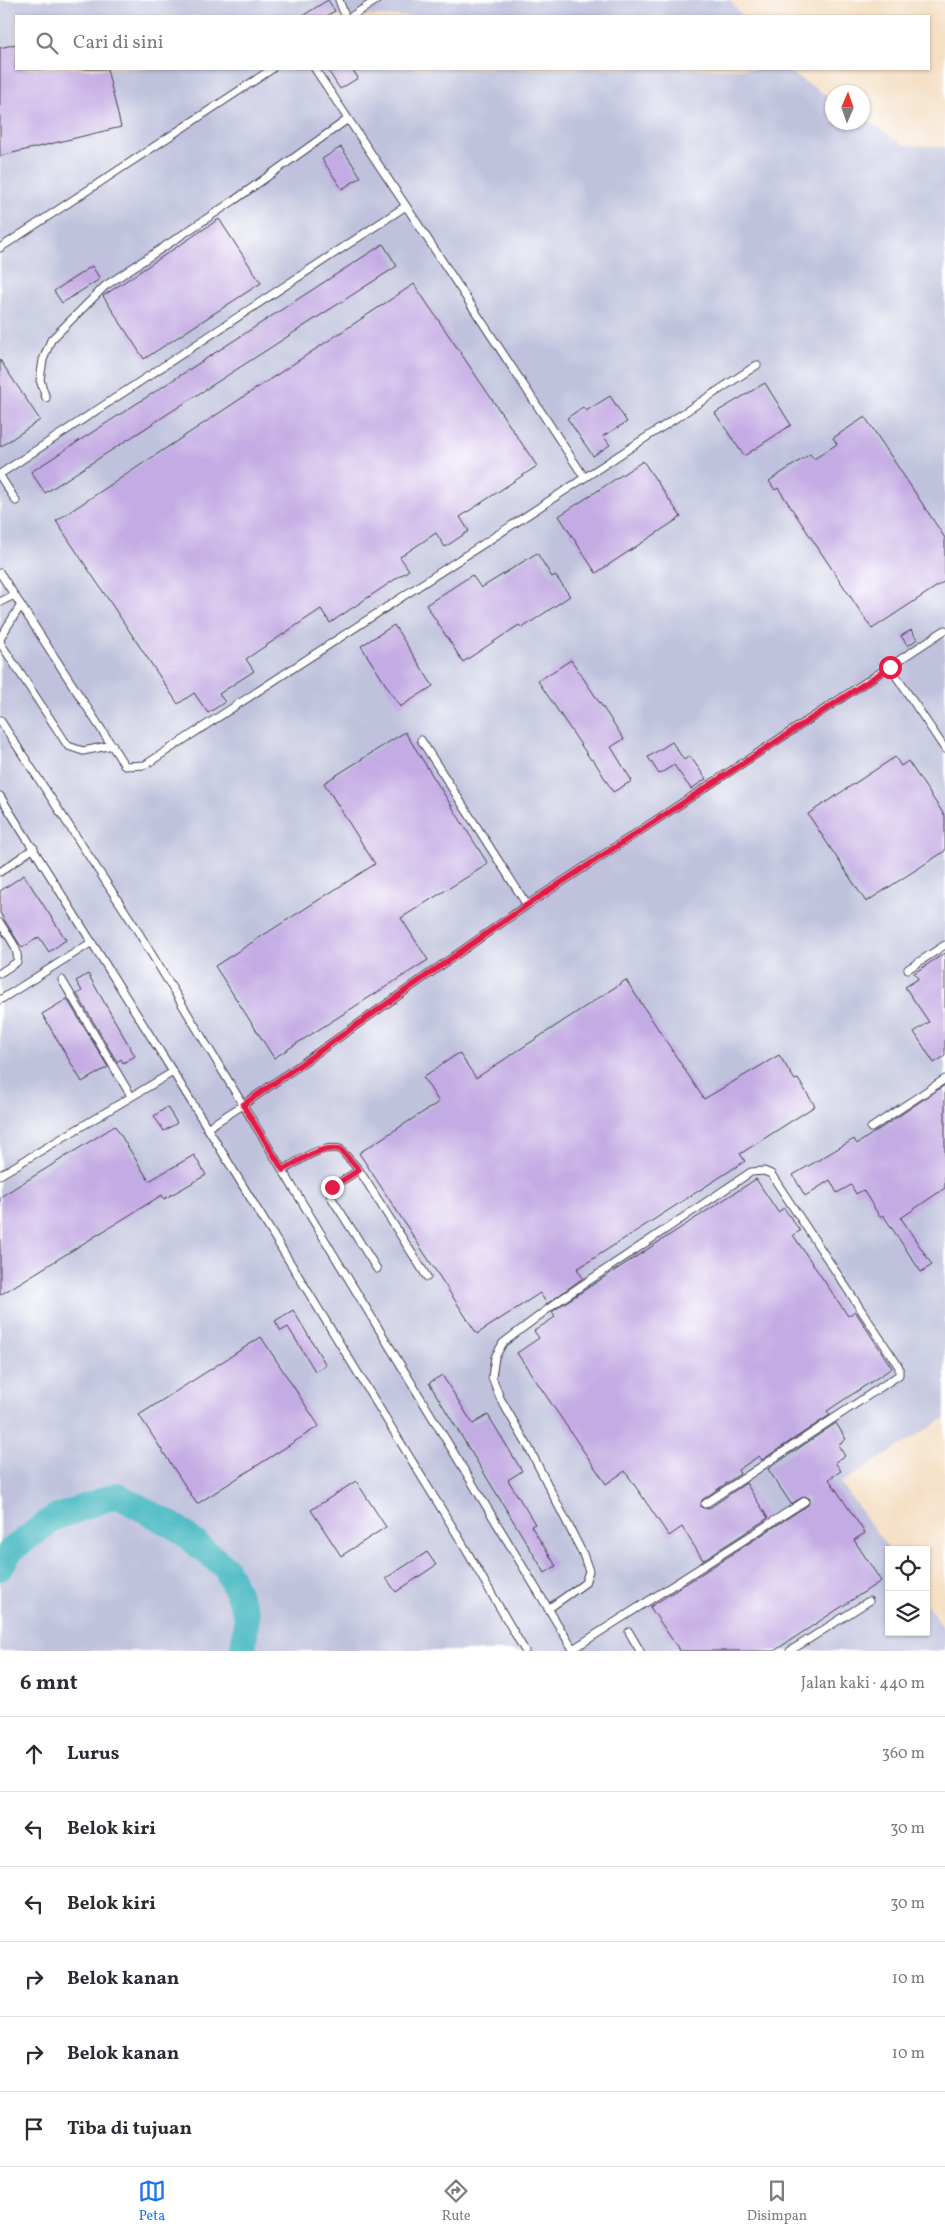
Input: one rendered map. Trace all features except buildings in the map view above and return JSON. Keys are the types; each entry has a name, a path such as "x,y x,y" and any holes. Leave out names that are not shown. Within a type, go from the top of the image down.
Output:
{"lane":[{"path":"339,0 344,15"},
{"path":"354,15 376,0"},
{"path":"0,248 270,70"},
{"path":"316,70 584,477"},
{"path":"46,398 40,380 43,360 51,340 105,286 236,199 348,119"},
{"path":"16,501 0,475 406,206"},
{"path":"0,573 125,766 145,765 758,365"},
{"path":"0,602 14,595"},
{"path":"21,605 0,638 2,644 68,746 83,751 113,745"},
{"path":"207,1128 243,1105 527,905 945,630"},
{"path":"890,667 945,748"},
{"path":"0,720 134,925 574,1650 805,1501"},
{"path":"421,740 527,905"},
{"path":"0,796 173,1072 526,1651"},
{"path":"0,872 34,848"},
{"path":"0,923 17,950 18,956 17,962 0,973"},
{"path":"0,1000 92,942"},
{"path":"908,969 945,945"},
{"path":"62,980 131,1096"},
{"path":"0,1175 173,1072"},
{"path":"871,1128 945,1079"},
{"path":"283,1170 316,1152 334,1148 340,1149 359,1170 427,1277"},
{"path":"359,1170 332,1187 330,1191 331,1198 377,1269"},
{"path":"548,1609 585,1583 589,1571 583,1554 533,1456 500,1398 492,1377 495,1357 503,1343 560,1300 752,1172 764,1171 771,1174 899,1367 899,1375 705,1504"},
{"path":"790,1651 869,1601"},
{"path":"629,1632 640,1651"}],"shaded area":[{"path":"0,0 730,0 741,15 15,15 15,70 787,70 825,95 825,130 870,130 870,123 904,145 945,147 945,1418 841,1483 886,1546 885,1636 930,1636 930,1609 945,1630 945,1651 0,1651"}],"waterway":[{"path":"0,1568 11,1550 54,1518 117,1495 177,1528 226,1568 247,1615 243,1651"}],"route":[{"path":"332,1187 359,1170 348,1156 340,1149 326,1148 283,1170 243,1105 527,905 890,667"}]}
